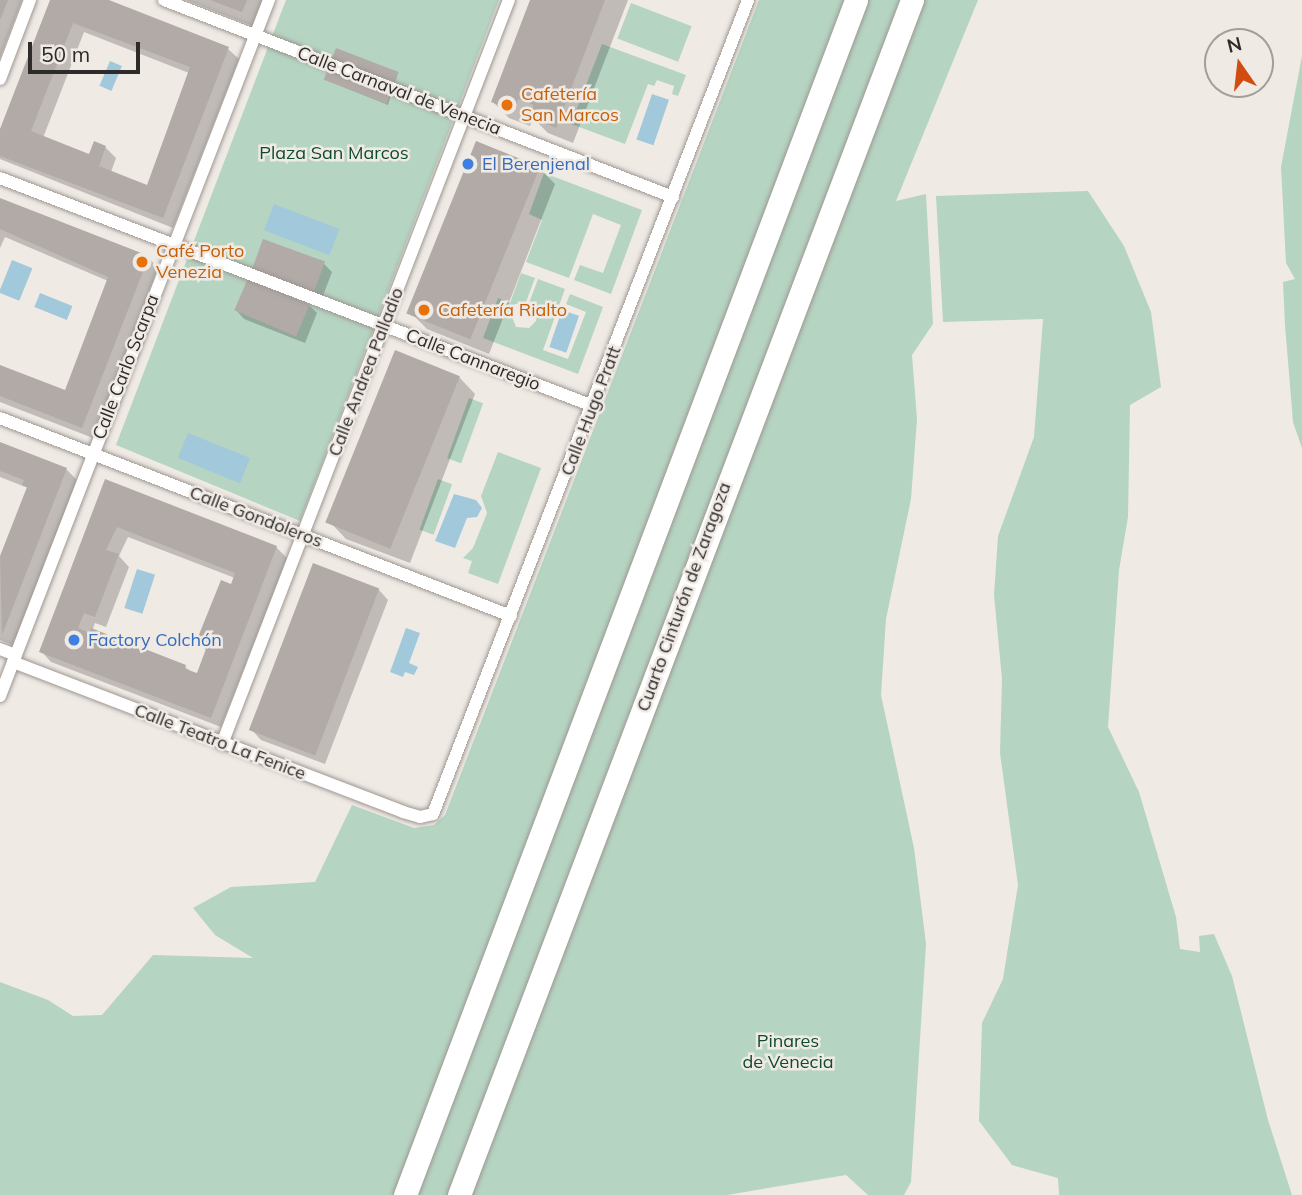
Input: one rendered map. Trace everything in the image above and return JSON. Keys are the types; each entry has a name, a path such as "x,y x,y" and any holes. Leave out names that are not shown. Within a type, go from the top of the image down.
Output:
{"highway":[{"path":"405,1195 856,0"},
{"name":"Cuarto Cinturón de Zaragoza","path":"458,1195 912,0"}],"street":[{"path":"0,79 30,0"},
{"name":"Calle Carnaval de Venecia","path":"164,0 673,197"},
{"name":"Calle Carlo Scarpa","path":"0,696 269,0"},
{"name":"Calle Andrea Palladio","path":"222,744 509,0"},
{"name":"Calle Hugo Pratt","path":"427,816 437,810 748,0"},
{"name":"Calle Cannaregio","path":"0,178 593,406"},
{"name":"Calle Gondoleros","path":"0,418 511,616"},
{"name":"Calle Teatro La Fenice","path":"0,649 15,659 222,744 403,812 427,816"}],"green space":[{"name":"Plaza San Marcos","path":"286,0 499,0 300,521 116,445"},
{"name":"Pinares de Venecia","path":"759,0 978,0 896,201 926,194 933,324 912,355 917,419 911,499 886,619 881,695 914,848 926,944 911,1182 904,1195 868,1195 846,1175 727,1195 0,1195 0,982 48,1000 73,1016 102,1015 153,955 253,958 215,935 193,908 231,887 315,882 352,805 414,828 434,825 445,815"},
{"path":"631,3 692,26 678,62 617,38"},
{"path":"602,44 686,75 678,96 672,94 674,86 657,80 654,86 648,84 625,144 571,124"},
{"path":"1302,56 1302,448 1293,422 1285,325 1283,282 1295,279 1286,263 1281,167"},
{"path":"544,173 642,210 611,294 574,280 580,265 603,273 621,225 593,214 569,278 526,262 542,220 529,214"},
{"path":"1088,191 1124,246 1151,312 1161,387 1130,405 1128,517 1119,570 1108,727 1139,792 1176,917 1180,949 1200,952 1199,936 1214,934 1232,976 1268,1120 1292,1195 1059,1195 1058,1178 1012,1165 979,1121 982,1023 1003,979 1018,885 1000,753 1002,679 994,595 998,536 1034,437 1043,319 943,322 936,196"},
{"path":"521,273 535,278 526,302 515,304 510,312 516,327 529,328 536,321 537,312 529,303 538,279 565,289 543,350 568,359 586,312 566,304 570,294 603,307 578,374 483,338 498,298 510,303"},
{"path":"469,398 483,403 461,463 447,458"},
{"path":"498,452 541,468 498,584 468,573 472,561 463,558 473,548 487,513 481,496"},
{"path":"438,479 452,484 434,535 420,530"}],"water":[{"path":"110,61 122,66 111,91 99,86"},
{"path":"652,94 669,100 653,145 636,139"},
{"path":"274,204 339,229 329,255 264,230"},
{"path":"12,260 32,268 19,301 0,293"},
{"path":"40,293 72,306 67,320 34,307"},
{"path":"562,310 579,316 566,353 549,347"},
{"path":"188,433 250,458 240,483 178,458"},
{"path":"454,494 476,500 482,508 477,517 467,518 455,548 435,541"},
{"path":"137,569 155,575 142,614 124,608"},
{"path":"406,628 420,633 409,663 418,667 414,675 405,672 403,677 390,672"}],"building":[{"path":"0,0 8,0 0,20"},
{"path":"50,0 109,0 229,47 163,218 0,156 0,129","holes":["73,23 190,67 147,185 99,166 106,146 94,141 89,154 31,131"]},
{"path":"210,0 247,0 242,12"},
{"path":"530,0 605,0 556,128 529,117 534,105 518,99 514,111 491,102"},
{"path":"336,48 399,72 386,104 324,80"},
{"path":"476,141 540,167 470,339 406,313"},
{"path":"0,198 149,256 82,428 0,396 0,365 65,390 108,277 0,229"},
{"path":"263,239 325,262 314,293 252,270"},
{"path":"248,278 310,304 296,336 234,310"},
{"path":"395,350 460,376 390,549 325,522"},
{"path":"0,442 67,468 2,635 0,556 27,487 22,485 24,480 0,471"},
{"path":"105,479 277,546 211,718 39,652","holes":["117,527 235,573 231,584 221,580 196,642 207,646 197,673 185,669 186,665 91,628 90,633 78,628 84,613 95,617 119,554 106,550"]},
{"path":"313,563 379,588 315,756 249,730"}],"place":[{"name":"Cafetería San Marcos","path":"507,105"},
{"name":"El Berenjenal","path":"468,164"},
{"name":"Café Porto Venezia","path":"142,262"},
{"name":"Cafetería Rialto","path":"424,310"},
{"name":"Factory Colchón","path":"74,640"}]}
